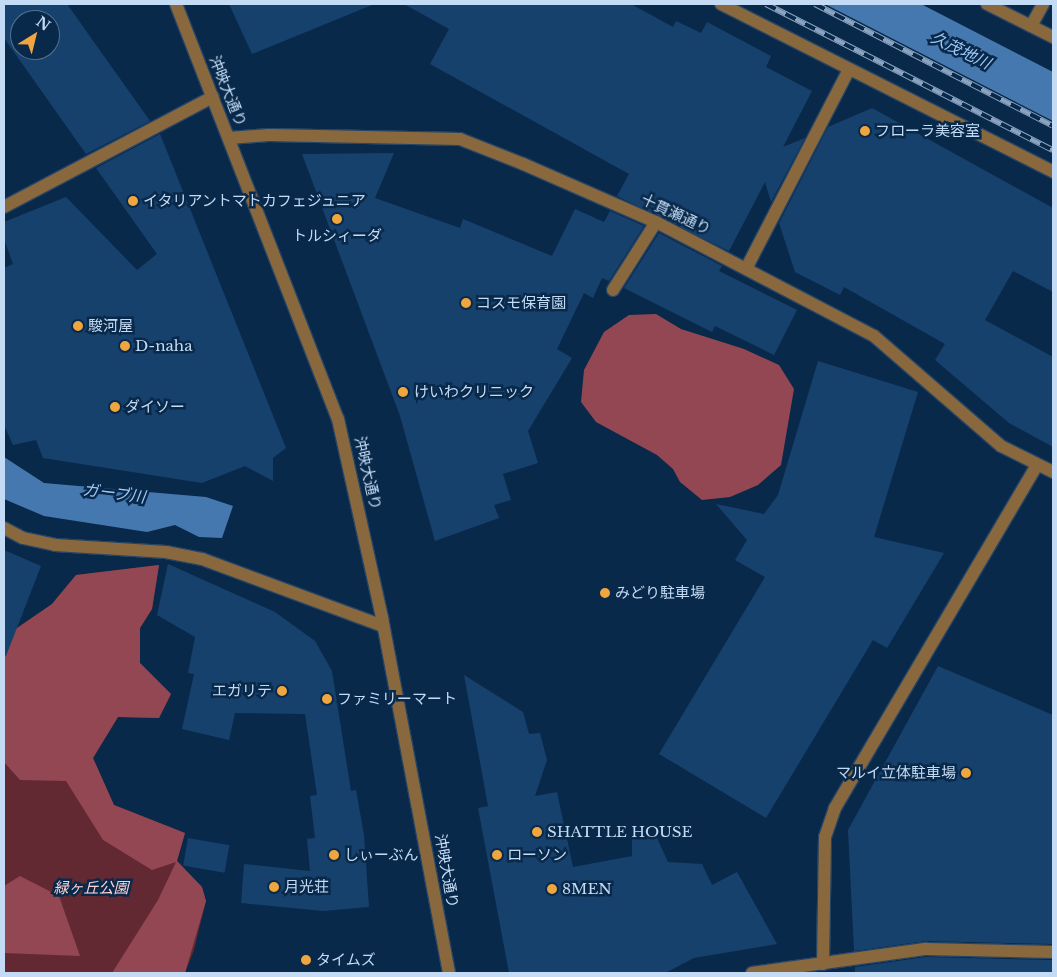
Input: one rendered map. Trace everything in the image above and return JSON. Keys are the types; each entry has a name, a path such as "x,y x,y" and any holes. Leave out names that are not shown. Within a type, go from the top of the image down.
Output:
{"street":[{"name":"沖映大通り","path":"176,4 338,419 384,626 449,973"},
{"path":"721,4 848,70 1053,172"},
{"path":"987,4 1053,37"},
{"path":"1031,26 1043,4"},
{"path":"747,266 848,70"},
{"path":"4,207 212,97"},
{"name":"十貫瀬通り","path":"229,138 269,135 460,139 656,222 747,266 874,336 975,427 1001,446 1053,472"},
{"path":"613,290 656,222"},
{"path":"823,964 826,837 835,808 1037,465"},
{"path":"4,528 23,538 55,546 166,552 202,559 384,626"},
{"path":"752,973 926,949 1053,952"}],"green space":[{"name":"緑ヶ丘公園","path":"159,565 152,609 140,628 140,663 171,694 159,718 118,717 93,758 114,805 185,833 177,861 202,887 206,901 194,950 185,973 4,973 4,637 52,604 76,575"}],"shaded area":[{"path":"656,314 681,329 744,349 779,365 794,389 781,465 758,485 730,497 702,500 680,482 673,469 657,455 596,422 581,402 584,370 604,332 629,315"},
{"name":"緑ヶ丘公園","path":"159,565 152,609 140,628 140,663 171,694 159,718 118,717 93,758 114,805 185,833 177,861 202,887 206,901 185,973 112,973 158,900 176,862 152,870 103,840 66,781 20,780 4,762 4,637 52,604 76,575"},
{"path":"20,876 59,896 80,956 4,953 4,886"}],"water":[{"name":"久茂地川","path":"825,4 921,4 1053,72 1053,121"},
{"name":"ガーブ川","path":"4,457 44,483 206,497 233,506 222,538 199,537 175,525 147,532 44,516 4,499"}],"building":[{"path":"4,4 67,4 150,121 86,154 20,60 60,60 60,10 10,10 10,46 4,38"},
{"path":"229,4 372,4 372,5 252,54"},
{"path":"404,4 631,4 673,27 676,21 701,33 707,22 771,56 766,67 812,91 783,147 805,138 771,202 765,182 729,251 617,196 629,174 430,64 449,29"},
{"path":"872,108 1053,208 1053,292 1013,271 985,320 1053,357 1053,447 1009,423 935,360 945,344 844,287 840,295 795,272 779,223 828,127"},
{"name":"D-naha","path":"160,134 286,448 273,458 273,481 245,466 202,483 43,458 36,440 13,445 4,425 4,268 13,264 4,239 4,222 66,197 137,270 157,254 96,168"},
{"path":"394,153 375,198 460,228 463,219 552,256 575,209 604,222 610,211 644,226 609,281 602,278 593,298 584,293 557,349 572,358 528,431 538,463 503,474 511,500 494,505 499,518 435,541 400,416 302,154"},
{"path":"659,233 722,266 719,271 797,310 774,355 715,326 712,332 624,288"},
{"path":"818,361 918,392 874,537 944,553 887,648 873,640 766,818 659,754 765,577 735,560 747,540 716,504 764,514 778,495"},
{"path":"4,550 41,566 6,656 4,655"},
{"path":"168,564 275,612 315,641 332,671 351,791 356,790 364,835 369,907 323,911 241,903 244,864 310,871 307,839 315,838 310,796 317,795 305,714 235,713 229,740 182,729 194,674 188,673 195,637 157,615"},
{"name":"マルイ立体駐車場","path":"938,666 1053,715 1053,944 926,941 854,951 848,830"},
{"path":"464,675 523,712 529,734 540,733 547,760 535,796 557,792 573,867 632,856 632,831 657,838 668,862 702,864 712,885 737,872 777,944 694,958 665,973 509,973 478,808 488,806"},
{"path":"188,838 229,845 224,873 183,866"},
{"path":"926,957 1053,960 1053,973 855,973 855,967"}],"railway":[{"path":"766,4 1053,150"},
{"path":"815,4 1053,126"}],"place":[{"name":"フローラ美容室","path":"865,131"},
{"name":"イタリアントマトカフェジュニア","path":"133,201"},
{"name":"トルシィーダ","path":"337,219"},
{"name":"コスモ保育園","path":"466,303"},
{"name":"駿河屋","path":"78,326"},
{"name":"D-naha","path":"125,346"},
{"name":"けいわクリニック","path":"403,392"},
{"name":"ダイソー","path":"115,407"},
{"name":"みどり駐車場","path":"605,593"},
{"name":"エガリテ","path":"282,691"},
{"name":"ファミリーマート","path":"327,699"},
{"name":"マルイ立体駐車場","path":"966,773"},
{"name":"SHATTLE HOUSE","path":"537,832"},
{"name":"しぃーぶん","path":"334,855"},
{"name":"ローソン","path":"497,855"},
{"name":"月光荘","path":"274,887"},
{"name":"8MEN","path":"552,889"},
{"name":"タイムズ","path":"306,960"}]}
